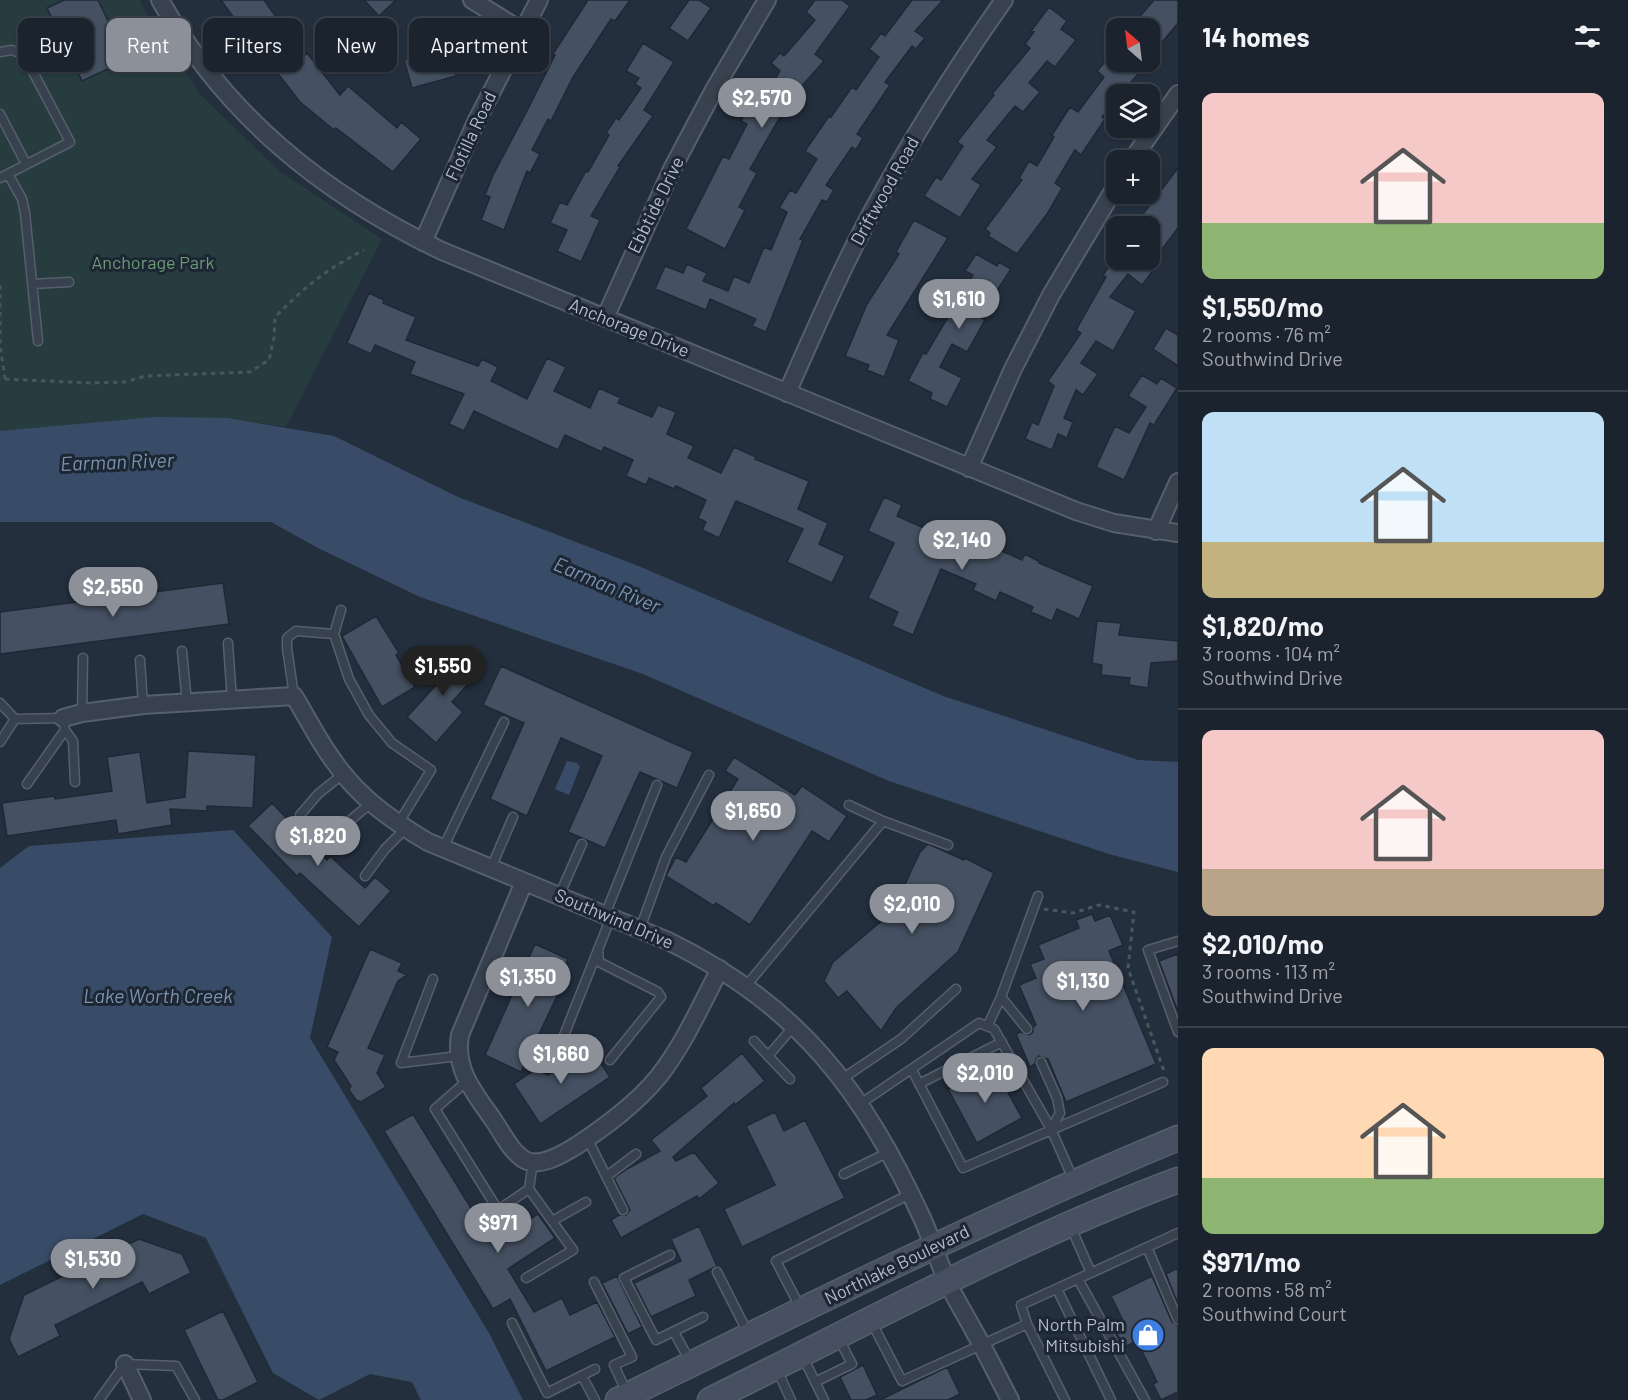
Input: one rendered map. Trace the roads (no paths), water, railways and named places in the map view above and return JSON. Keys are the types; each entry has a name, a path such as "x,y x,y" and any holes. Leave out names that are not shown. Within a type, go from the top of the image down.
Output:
{"main road":[{"name":"Northlake Boulevard","path":"621,1399 933,1247 1074,1181 1178,1138"},
{"name":"Northlake Boulevard","path":"719,1398 948,1281 1119,1202 1178,1180"}],"street":[{"name":"Anchorage Drive","path":"160,0 197,58 228,96 261,130 298,163 336,192 387,224 423,242 605,318 1076,511 1114,524 1178,533"},
{"path":"472,0 501,18"},
{"name":"Flotilla Road","path":"529,18 539,0"},
{"name":"Ebbtide Drive","path":"605,318 672,169 715,88 767,0"},
{"name":"Driftwood Road","path":"787,393 833,290 872,212 915,135 961,61 1004,0"},
{"name":"Flotilla Road","path":"423,242 476,122 501,72"},
{"path":"1139,150 1178,94"},
{"path":"969,468 1013,369 1051,294 1106,203"},
{"path":"1156,531 1178,482"},
{"path":"64,724 82,713 143,705 294,696"},
{"name":"Southwind Drive","path":"294,696 332,760 343,774 371,803 402,827 443,848 640,929 696,955 746,986 794,1026 842,1079 889,1152 948,1281 1010,1400"},
{"path":"524,882 460,1035 457,1052 467,1081 515,1152 527,1161 543,1161 567,1152 606,1126 658,1077 675,1053 720,969"},
{"path":"125,1364 142,1400"}],"lane":[{"path":"0,52 12,50 24,55 70,142 4,176 22,199 38,341"},
{"path":"0,114 26,165"},
{"path":"32,284 69,282"},
{"path":"341,610 334,634 349,679 369,715 392,743 431,770 402,827 365,876"},
{"path":"294,696 287,648 288,638 296,631 334,634"},
{"path":"228,643 232,701"},
{"path":"182,651 187,703"},
{"path":"82,713 83,658"},
{"path":"140,660 143,705"},
{"path":"0,703 15,719 64,724"},
{"path":"0,742 15,719"},
{"path":"443,848 504,722"},
{"path":"64,724 73,741 75,783"},
{"path":"27,784 64,724"},
{"path":"300,815 318,795 343,774"},
{"path":"640,929 666,857 709,775"},
{"path":"555,1058 598,949 657,785"},
{"path":"330,843 347,823 371,803"},
{"path":"849,805 883,821 948,845"},
{"path":"491,868 513,817"},
{"path":"746,986 883,821"},
{"path":"559,896 582,844"},
{"path":"988,1025 1001,998 1038,896"},
{"path":"1178,941 1148,950 1178,1032"},
{"path":"598,949 599,962 658,992 661,997 610,1060"},
{"path":"433,980 401,1063 458,1056"},
{"path":"842,1079 901,1039 956,988"},
{"path":"1001,998 1027,1029"},
{"path":"860,1104 979,1023 988,1025 994,1029 1002,1041 1051,1129 1074,1181"},
{"path":"768,1056 794,1026"},
{"path":"753,1041 790,1078"},
{"path":"919,1084 1002,1041"},
{"path":"1041,1062 1057,1098 1060,1113 1051,1129"},
{"path":"912,1070 963,1168 1163,1082"},
{"path":"467,1081 435,1109 498,1210 529,1189"},
{"path":"587,1138 623,1209"},
{"path":"844,1174 889,1152"},
{"path":"607,1176 636,1154"},
{"path":"526,1278 573,1250 529,1189 532,1161"},
{"path":"802,1311 776,1261 910,1194"},
{"path":"552,1221 586,1202"},
{"path":"1070,1224 1091,1273"},
{"path":"1065,1400 1027,1324 1021,1305 1178,1233"},
{"path":"1147,1248 1178,1320"},
{"path":"670,1256 624,1278 656,1340 704,1317"},
{"path":"717,1272 750,1336"},
{"path":"1078,1279 1145,1400"},
{"path":"594,1282 632,1357 614,1365 621,1399"},
{"path":"1057,1289 1111,1400"},
{"path":"871,1320 902,1381 1027,1324"},
{"path":"512,1323 547,1393 595,1370"},
{"path":"674,1332 691,1365"},
{"path":"815,1382 852,1364 838,1337"},
{"path":"802,1355 824,1400"},
{"path":"99,1400 125,1364 176,1366 195,1400"},
{"path":"776,1368 791,1400"},
{"path":"582,1376 595,1400"}],"water":[{"name":"Earman River","path":"155,417 228,418 334,436 458,497 636,565 943,696 1138,760 1178,762 1178,872 1109,854 889,781 643,674 420,597 318,548 271,522 0,522 0,431"},
{"path":"567,761 577,763 580,767 569,795 555,789"},
{"name":"Lake Worth Creek","path":"233,830 332,937 310,1038 489,1333 523,1400 421,1400 412,1382 370,1374 319,1400 273,1373 206,1238 143,1214 0,1285 0,868 29,846"}],"place":[{"name":"North Palm Mitsubishi","path":"1148,1335"}],"park label":[{"name":"Anchorage Park","path":"153,263"}]}
